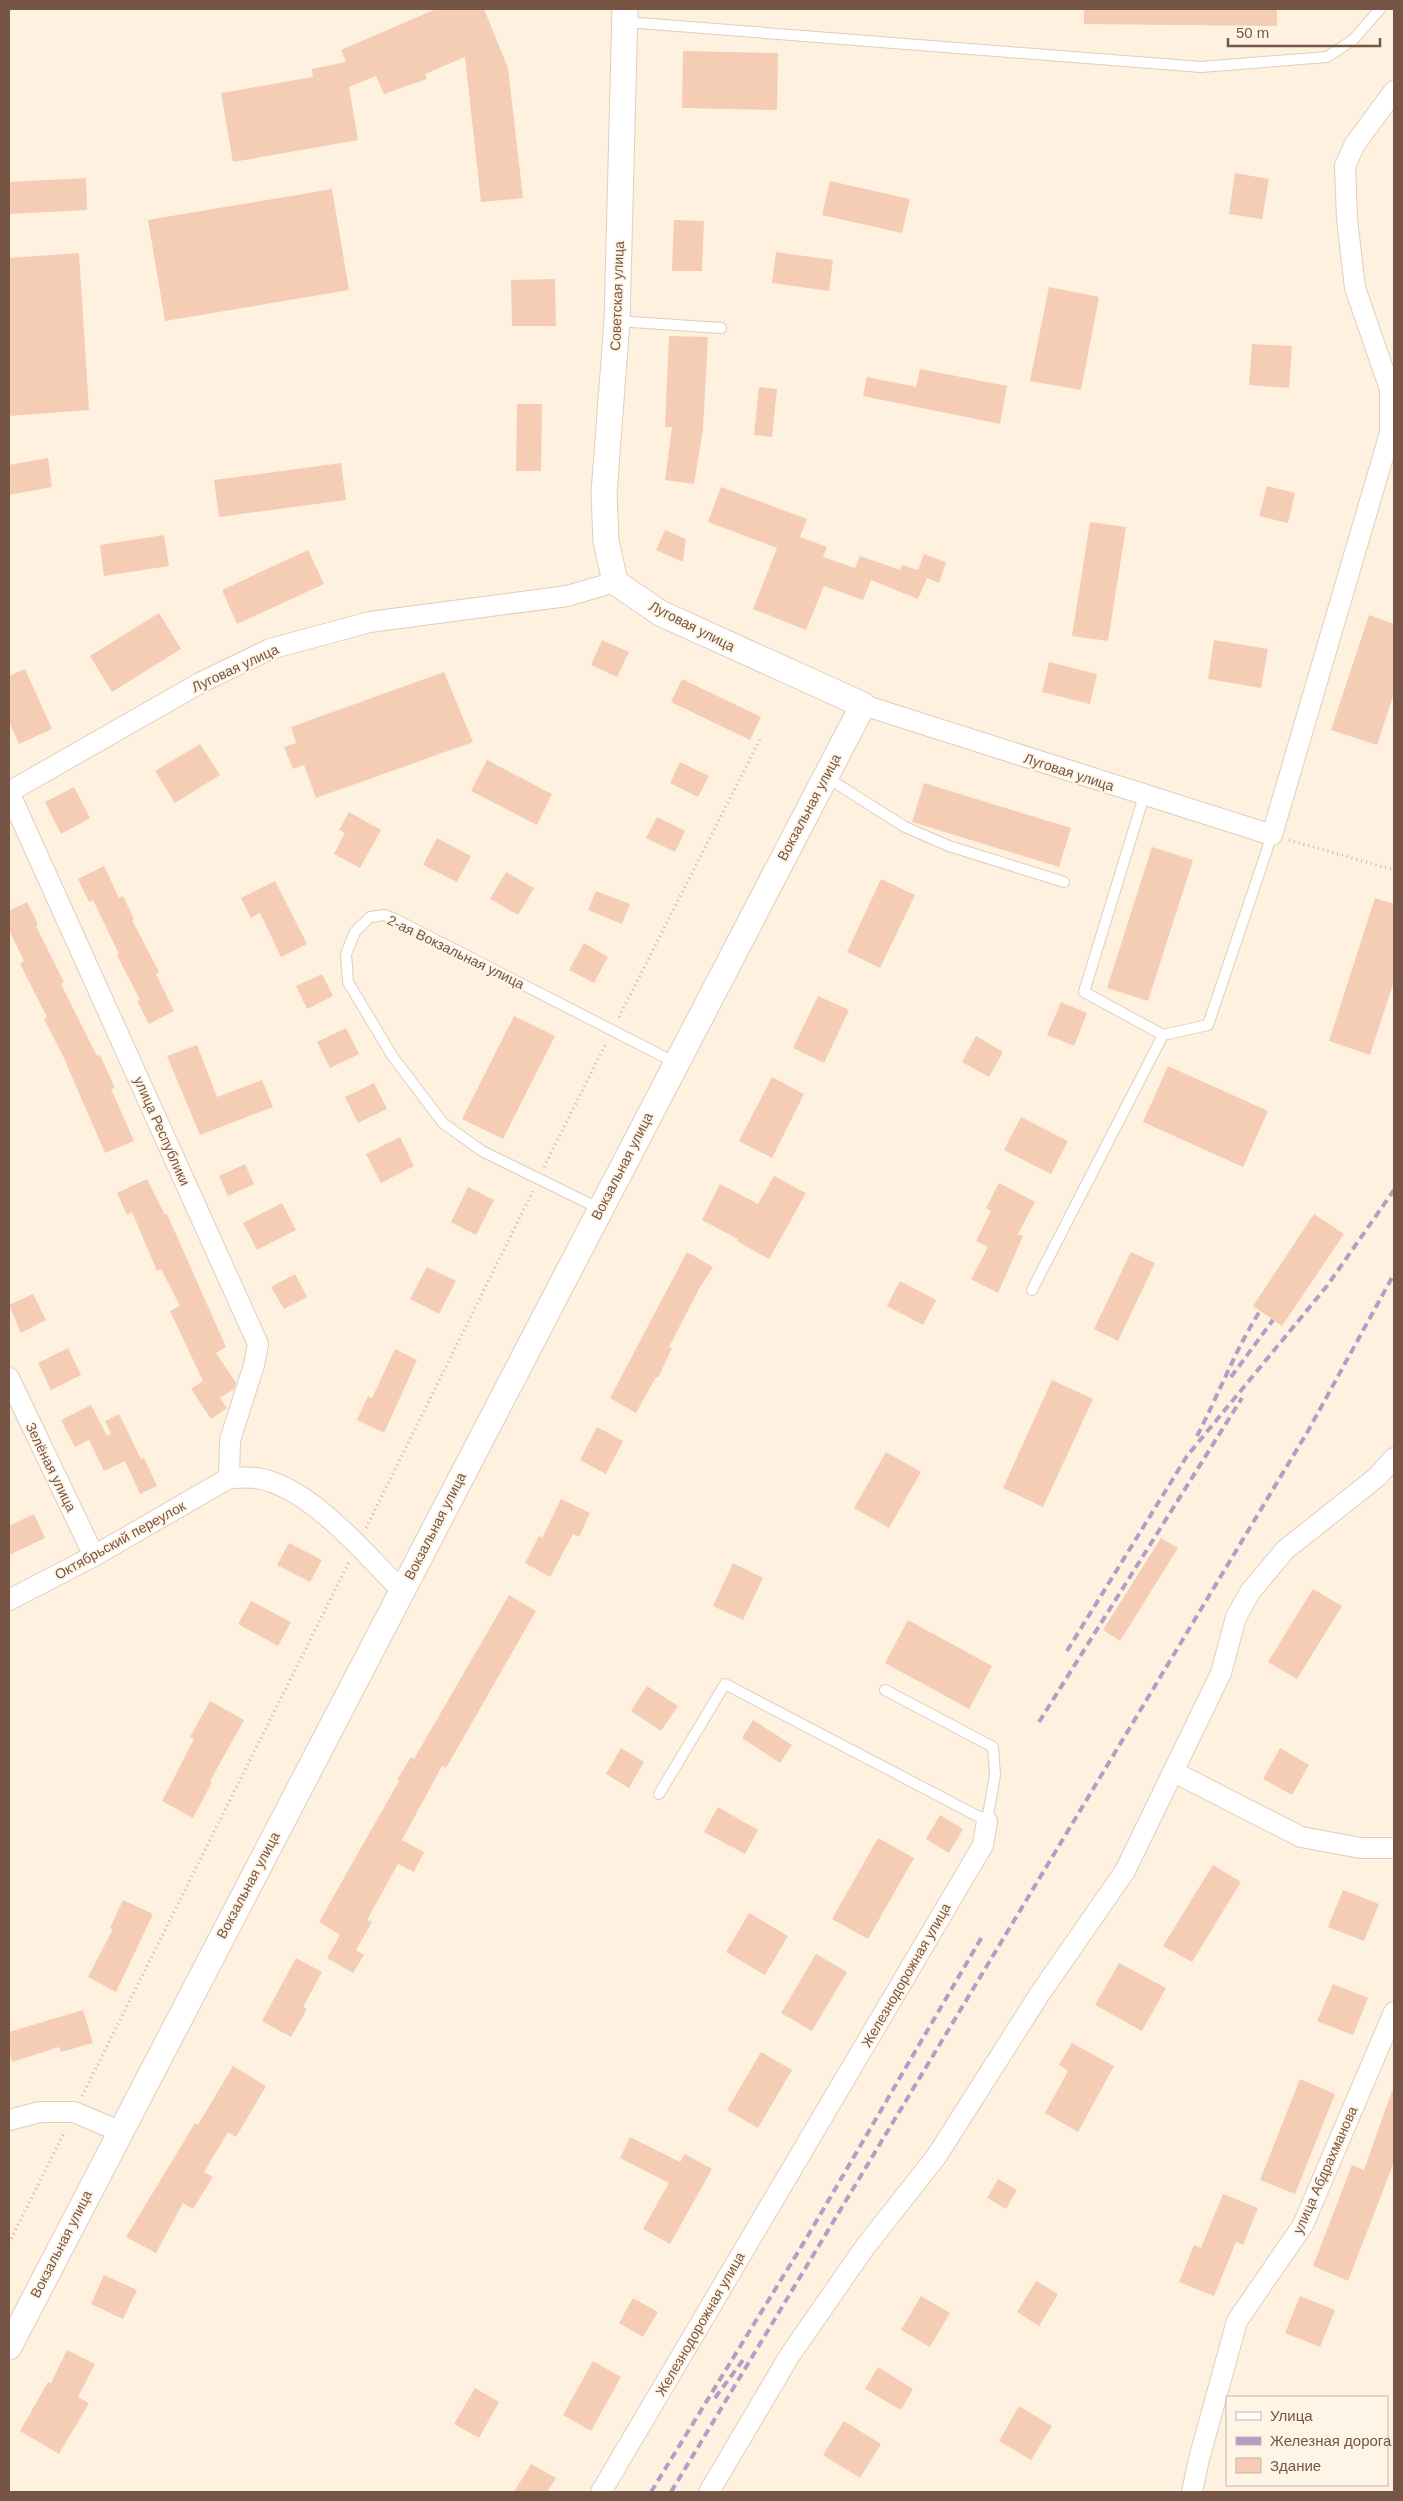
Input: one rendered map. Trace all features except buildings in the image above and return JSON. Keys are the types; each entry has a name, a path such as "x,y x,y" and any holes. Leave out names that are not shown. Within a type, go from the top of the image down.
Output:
{"street":[{"name":"Советская улица","path":"615,582 606,541 604,493 617,321 626,16"},
{"path":"1272,835 1392,434 1390,389 1355,288 1347,219 1345,166 1355,144 1394,91"},
{"name":"Луговая улица","path":"9,792 200,683 270,649 370,622 568,596 615,582 660,613 863,705 1144,796 1272,835"},
{"name":"Вокзальная улица","path":"9,2347 119,2131 863,705"},
{"name":"улица Республики","path":"9,792 258,1344 254,1365 230,1440 229,1478"},
{"name":"Зелёная улица","path":"9,1378 94,1556"},
{"path":"709,2492 790,2355 865,2247 936,2157 1040,1995 1125,1871 1221,1673 1236,1618 1250,1592 1285,1550 1377,1477 1394,1458"},
{"path":"229,1478 256,1478 282,1486 328,1516 402,1591"},
{"name":"Октябрьский переулок","path":"9,1600 94,1556 229,1478"},
{"path":"1174,1772 1301,1837 1360,1848 1394,1848"},
{"name":"Железнодорожная улица","path":"601,2492 983,1844 987,1821"},
{"name":"улица Абдрахманова","path":"1192,2492 1199,2459 1237,2321 1303,2225 1394,2012"},
{"path":"9,2120 40,2112 74,2112 119,2131"}],"lane":[{"path":"626,16 1201,68 1327,56 1353,40 1380,9"},
{"path":"617,321 721,328"},
{"path":"825,776 905,827 949,846 1064,882"},
{"path":"1144,796 1084,992 1163,1036 1208,1025 1272,835"},
{"name":"2-ая Вокзальная улица","path":"600,1208 482,1151 444,1123 393,1057 348,982 346,954 355,932 370,917 384,915 395,919 676,1063"},
{"path":"1032,1290 1163,1036"},
{"path":"659,1794 725,1684 987,1821 995,1775 993,1747 885,1690"}],"path":[{"path":"9,2243 612,1030 761,737"},
{"path":"1272,835 1394,870"}],"railway":[{"path":"1067,1651 1187,1456 1327,1286 1394,1190"},
{"path":"671,2492 1308,1431 1394,1274"},
{"path":"1197,1436 1243,1341 1260,1311"},
{"path":"1231,1377 1273,1320"},
{"path":"1039,1722 1242,1398"},
{"path":"651,2492 806,2239 983,1935"},
{"path":"715,2398 743,2360"}]}
